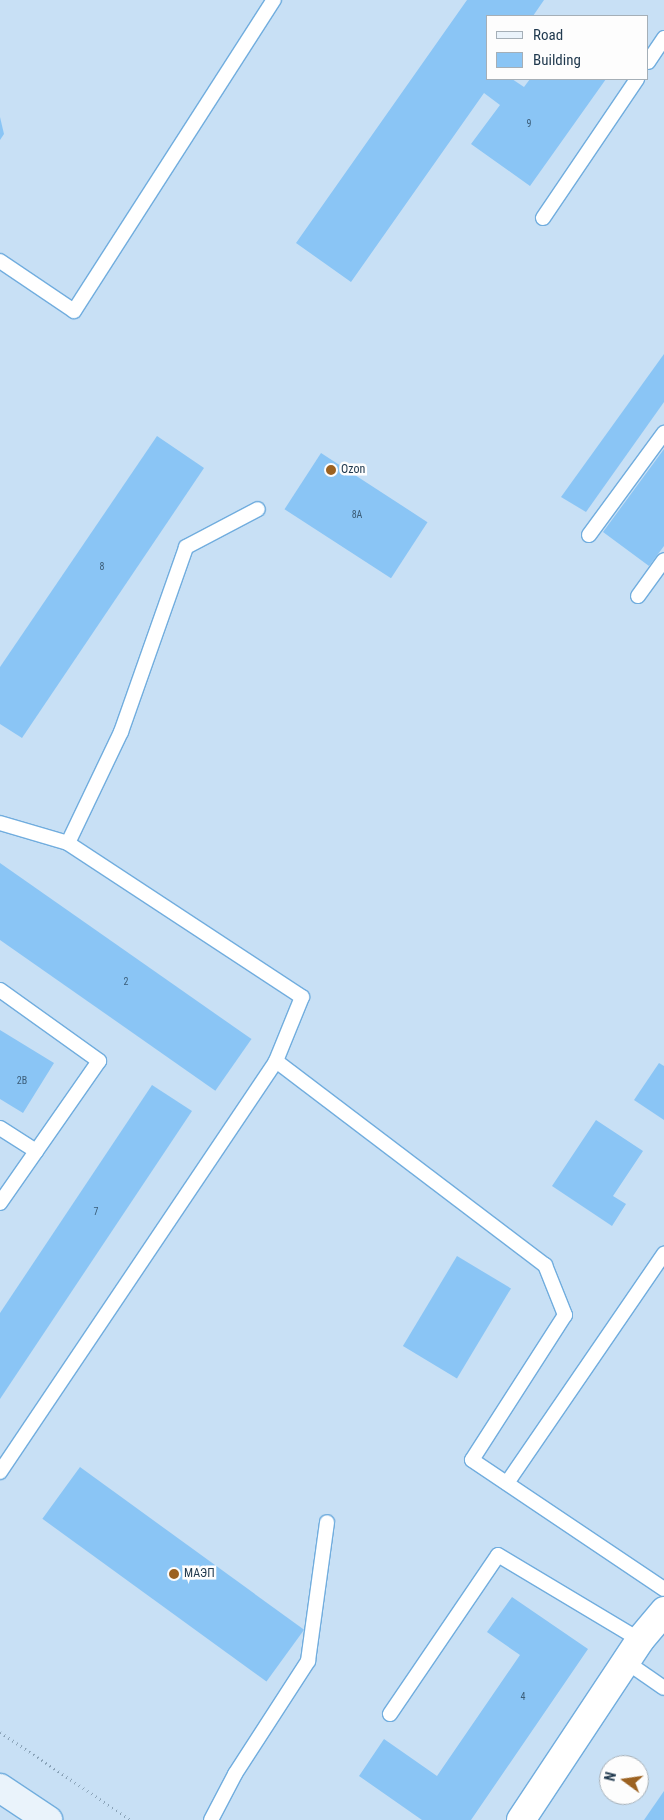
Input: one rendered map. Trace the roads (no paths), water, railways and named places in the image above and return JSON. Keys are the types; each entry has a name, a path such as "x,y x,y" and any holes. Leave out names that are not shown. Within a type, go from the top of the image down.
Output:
{"street":[{"path":"521,1820 632,1651 664,1611"},
{"path":"0,1788 48,1820"}],"lane":[{"path":"0,261 74,311 274,0"},
{"path":"649,60 664,38"},
{"path":"543,218 636,80"},
{"path":"589,535 664,433"},
{"path":"68,843 121,732 186,548 258,509"},
{"path":"638,596 664,560"},
{"path":"0,823 68,843 302,997 276,1061 0,1472"},
{"path":"0,990 99,1061 0,1203"},
{"path":"276,1061 545,1265 565,1315 472,1460 664,1589"},
{"path":"0,1128 36,1151"},
{"path":"506,1483 664,1254"},
{"path":"211,1820 235,1774 308,1661 327,1522"},
{"path":"390,1714 498,1555 632,1651 664,1688"}],"place":[{"name":"Ozon","path":"331,470"},
{"name":"МАЭП","path":"174,1574"}]}
